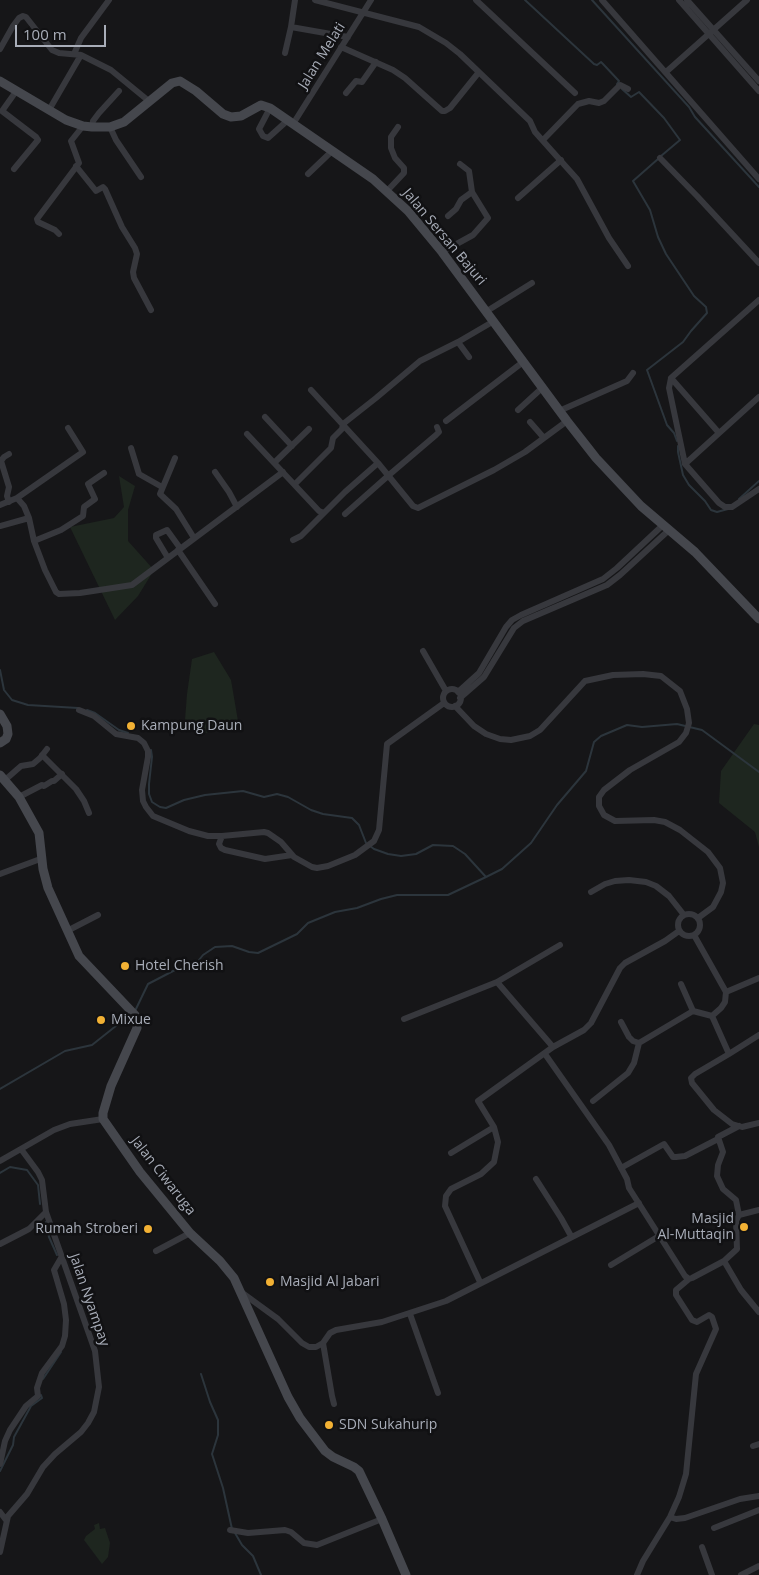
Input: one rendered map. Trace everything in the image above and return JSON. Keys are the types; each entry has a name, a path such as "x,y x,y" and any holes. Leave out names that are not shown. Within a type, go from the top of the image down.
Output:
{"main road":[{"path":"0,81 66,120 87,127 110,127 124,122 172,84 180,81 196,90 223,114 231,117 241,116 261,105 270,108"},
{"name":"Jalan Sersan Bajuri","path":"270,108 387,191 408,211 487,311 559,411 607,470 641,506 695,552 759,619"},
{"path":"0,714 7,726 8,734 6,739 0,744"},
{"path":"3,778 19,797 39,833 43,870 48,888 79,956 132,1013 137,1028 111,1086 103,1119"},
{"name":"Jalan Ciwaruga","path":"103,1119 140,1172 190,1233 220,1261 234,1278 288,1397 300,1418 325,1451 332,1457 354,1466 358,1471 382,1519 406,1575"}],"street":[{"path":"49,110 78,55 82,38 110,0"},
{"path":"285,53 295,0"},
{"path":"315,0 419,28 451,46 530,121 535,132 577,179 609,238 628,266"},
{"name":"Jalan Melati","path":"270,108 258,129 263,136 268,138 290,122 348,38 371,0"},
{"path":"476,0 575,93"},
{"path":"602,0 759,179"},
{"path":"679,0 759,81"},
{"path":"687,0 759,91"},
{"path":"666,72 747,0"},
{"path":"0,50 13,26 23,16 26,17 52,50 59,53 78,55 111,70 150,102"},
{"path":"291,27 348,38"},
{"path":"341,47 376,62 405,78 440,110 445,111 450,108 479,72"},
{"path":"346,93 356,81 362,82 376,62"},
{"path":"543,140 578,104 589,101 599,103 604,101 620,85 628,89"},
{"path":"14,169 38,140 2,111 16,90"},
{"path":"59,234 38,222 37,219 79,160 71,141 93,121 119,91"},
{"path":"110,127 116,140 141,177"},
{"path":"387,191 404,173 404,168 395,158 391,148 391,137 398,127"},
{"path":"308,174 331,152"},
{"path":"660,158 759,264"},
{"path":"518,198 561,160"},
{"path":"442,252 473,235 488,218 472,192 469,171 460,164"},
{"path":"76,166 96,191 103,187 105,189 122,226 135,248 137,254 133,272 134,278 151,310"},
{"path":"448,216 456,209 458,203 472,192"},
{"path":"487,311 532,283"},
{"path":"759,300 671,378 668,385 685,464 719,503 728,508 759,489"},
{"path":"295,484 331,448 333,438 342,428 343,424 420,361 494,321"},
{"path":"458,342 469,357"},
{"path":"446,421 523,362"},
{"path":"559,411 627,381 633,373"},
{"path":"671,378 718,433"},
{"path":"518,410 542,388"},
{"path":"311,390 389,475 413,506 420,508 525,452 567,421"},
{"path":"685,464 759,397"},
{"path":"265,417 292,446"},
{"path":"530,422 544,438"},
{"path":"345,514 436,435 439,432 437,427"},
{"path":"0,505 17,498 82,452 68,428"},
{"path":"274,463 309,429"},
{"path":"247,434 319,511 324,513"},
{"path":"131,448 140,474 162,488"},
{"path":"9,454 1,461 8,482 7,496 9,502"},
{"path":"175,458 160,495 176,509 194,538"},
{"path":"294,540 378,463"},
{"path":"214,472 230,492 237,507"},
{"path":"17,498 24,506 45,570 59,594 132,585 283,472"},
{"path":"34,541 61,530 82,517 84,507 95,499 88,484 104,473"},
{"path":"0,526 28,518"},
{"path":"455,706 459,702 459,695 479,673 509,623 521,615 546,608 603,579 666,528"},
{"path":"168,558 156,538 156,535 167,530 215,604"},
{"path":"423,652 446,691"},
{"path":"444,703 449,706 455,706 474,726 486,734 500,739 511,740 530,736 540,730 564,706 581,684 585,682 613,675 643,674 661,676 680,691 687,709 688,724 686,733 679,742 630,770 604,790 599,798 599,806 604,815 615,820 654,820 665,822 680,830 708,852 720,868 723,883 721,892 713,906 698,918"},
{"path":"446,691 453,690 459,695"},
{"path":"444,703 443,697 446,691"},
{"path":"79,710 94,716 116,734 138,738 144,743 148,751 148,757 142,790 143,801 153,816 189,831 208,836 268,832 300,861 317,868 356,855 371,845 379,830 387,744 444,703"},
{"path":"3,778 21,766 33,764 47,749"},
{"path":"42,755 76,789 90,813"},
{"path":"19,797 42,784 44,786 54,781 62,774"},
{"path":"222,836 220,844 221,848 225,850 265,859 292,855"},
{"path":"0,874 43,858"},
{"path":"591,892 614,881 646,882 656,886 669,896 684,915"},
{"path":"692,914 698,918 700,925 694,935 686,936 679,931 678,922 684,915 692,914"},
{"path":"67,931 98,915"},
{"path":"480,1282 445,1206 446,1196 451,1189 482,1174 494,1162 498,1142 494,1127 478,1102 553,1047 584,1030 591,1023 624,963 665,941 679,931"},
{"path":"694,935 726,992 725,1002 712,1016"},
{"path":"404,1019 497,982 560,945"},
{"path":"726,992 759,978"},
{"path":"497,982 553,1047"},
{"path":"681,984 693,1011"},
{"path":"593,1101 628,1073 634,1065 639,1043 693,1011 712,1016"},
{"path":"712,1016 729,1054"},
{"path":"621,1022 628,1036 633,1041 639,1043"},
{"path":"739,1126 723,1118 692,1083 691,1078 759,1035"},
{"path":"545,1054 594,1124 621,1168 628,1181 629,1188 638,1203 676,1264 689,1279"},
{"path":"0,1161 54,1130 70,1124 103,1119"},
{"path":"621,1168 664,1144 673,1157 685,1156 718,1139 719,1135 739,1126 752,1126 759,1123"},
{"path":"451,1153 494,1127"},
{"path":"637,1575 643,1561 670,1517 679,1497 686,1474 696,1374 716,1329 712,1317 709,1315 697,1322 692,1320 676,1295 676,1290 689,1279 724,1261 737,1249 736,1222 739,1216 736,1200 723,1189 717,1176 718,1165 723,1152 718,1139"},
{"name":"Jalan Nyampay","path":"0,1552 6,1520 27,1494 43,1467 88,1424 94,1412 99,1387 95,1351 46,1212 42,1180 21,1149"},
{"path":"536,1179 571,1236"},
{"path":"241,1291 278,1319 302,1343 310,1347 316,1347 323,1343 330,1333 336,1330 382,1322 446,1301 638,1203"},
{"path":"739,1216 759,1210"},
{"path":"0,1244 29,1229 46,1212"},
{"path":"156,1252 190,1233"},
{"path":"611,1265 659,1236"},
{"path":"0,1464 5,1441 10,1430 26,1406 38,1396 37,1388 42,1373 62,1346 65,1328 64,1304 54,1270 62,1258"},
{"path":"724,1261 741,1290 759,1312"},
{"path":"410,1314 438,1393"},
{"path":"323,1343 334,1404"},
{"path":"670,1517 676,1519 685,1518 740,1499 759,1496"},
{"path":"714,1528 759,1510"},
{"path":"0,1512 6,1520"},
{"path":"230,1530 248,1533 286,1530 304,1543 316,1546 382,1519"},
{"path":"702,1548 712,1575"},
{"path":"740,1575 759,1566"}],"shaded area":[{"path":"119,476 135,486 128,510 128,541 154,570 138,596 115,620 70,527 114,518 124,507"},
{"path":"214,652 231,680 238,721 206,733 185,720 187,694 192,659"},
{"path":"754,724 759,725 759,847 755,832 719,803 721,771"},
{"path":"99,1523 100,1529 105,1528 110,1543 108,1557 102,1564 84,1540 95,1529 94,1525"}],"waterway":[{"path":"525,0 594,64 597,65 601,62 619,81 618,86"},
{"path":"592,0 759,187"},
{"path":"622,89 631,97 639,92 664,118 680,140 661,156"},
{"path":"658,159 633,181 650,210 658,237 666,254 694,296 706,307 707,313 683,342 647,370 667,425 674,433 677,441"},
{"path":"678,446 683,475 689,485 711,510 717,512 728,509"},
{"path":"739,499 759,481"},
{"path":"0,670 4,690 12,700 28,705 78,708"},
{"path":"87,710 95,713 119,730 128,733"},
{"path":"135,1011 148,984 175,970 195,965 203,955 215,947 232,946 258,953 297,934 308,923 335,912 357,908 397,895 448,895 502,869 531,843 557,805 586,771 594,742 601,736 627,725 642,727 677,724 702,730 759,772"},
{"path":"151,750 149,794 152,802 160,807 166,808 184,800 205,795 243,791 264,797 277,794 288,797 311,810 323,814 352,818 359,825 366,843 374,849 388,854 401,856 416,854 433,845 453,846 465,854 486,877"},
{"path":"0,1089 65,1051 92,1045 131,1014"},
{"path":"0,1173 10,1167 27,1170 38,1185 40,1204"},
{"path":"46,1222 49,1237 57,1255"},
{"path":"43,1379 61,1352"},
{"path":"201,1374 218,1420 218,1435 212,1454 223,1488 232,1529"},
{"path":"0,1471 13,1445 14,1437 31,1406 42,1398 41,1395"},
{"path":"235,1533 242,1545 253,1556 261,1575"}],"place":[{"name":"Kampung Daun","path":"131,726"},
{"name":"Hotel Cherish","path":"125,966"},
{"name":"Mixue","path":"101,1020"},
{"name":"Masjid Al-Muttaqin","path":"744,1227"},
{"name":"Rumah Stroberi","path":"148,1229"},
{"name":"Masjid Al Jabari","path":"270,1282"},
{"name":"SDN Sukahurip","path":"329,1425"}]}
